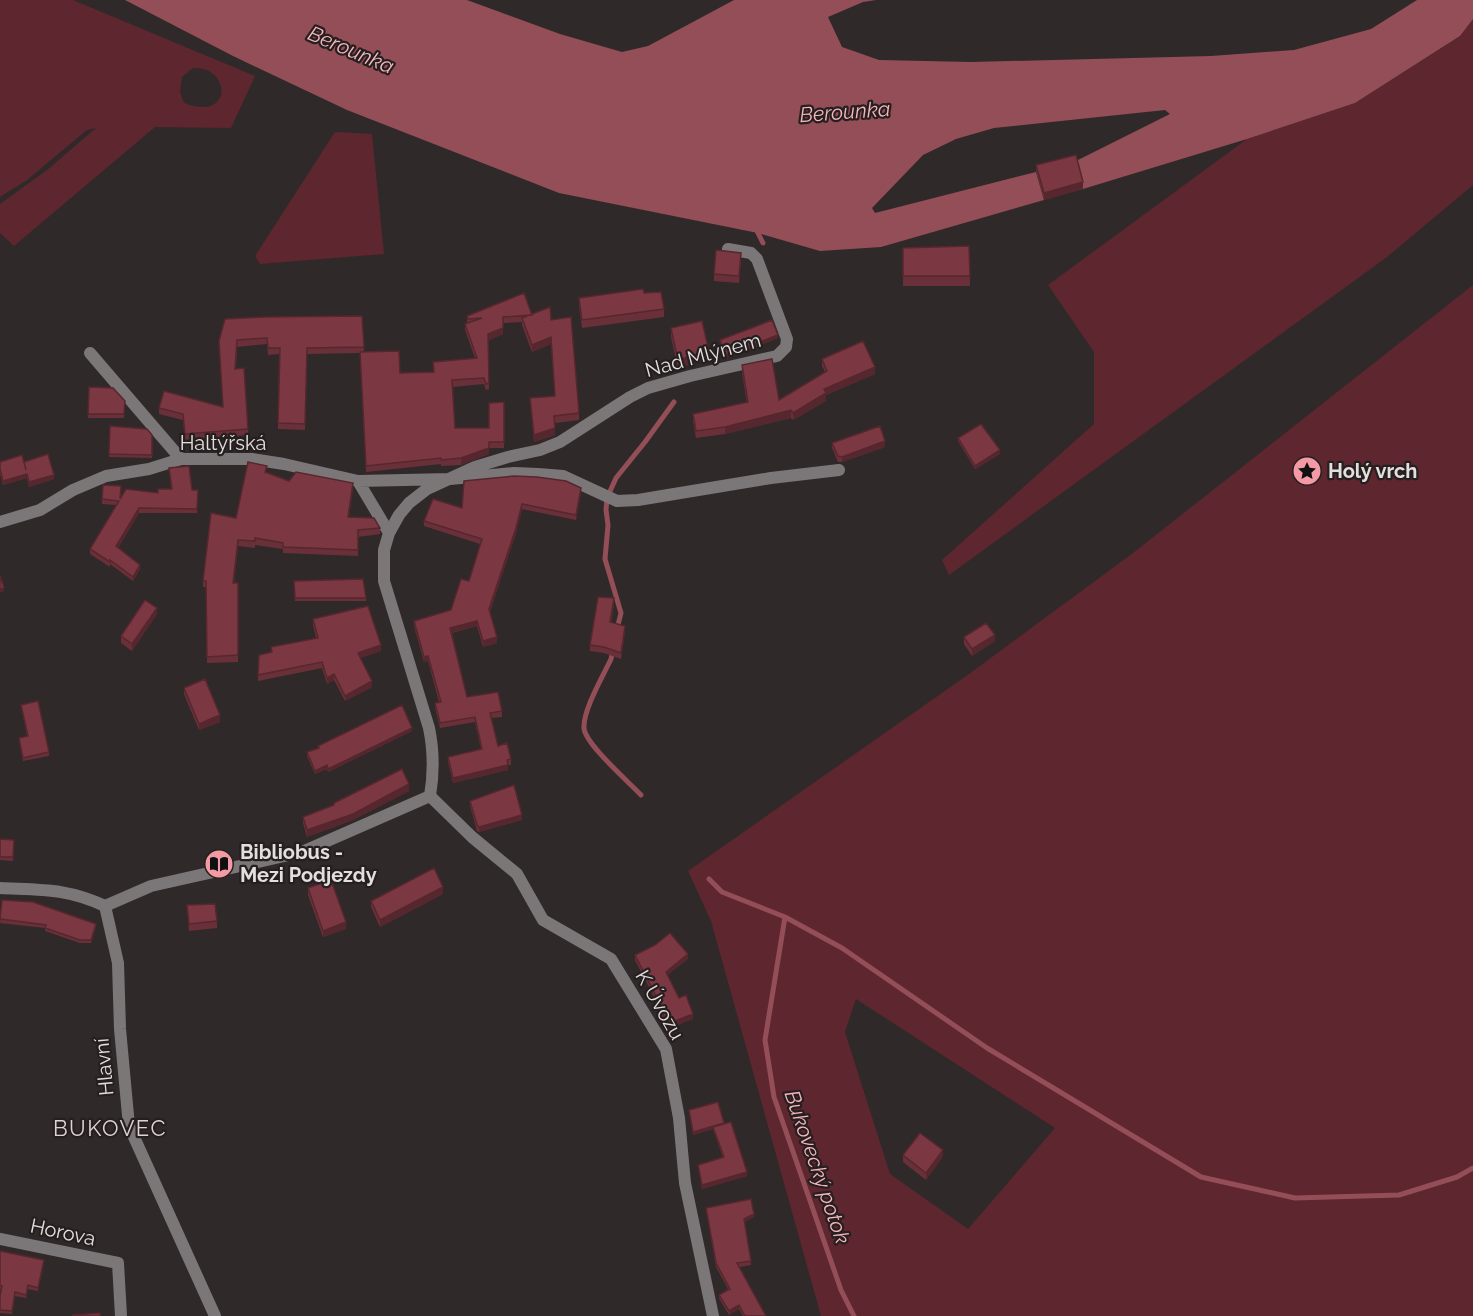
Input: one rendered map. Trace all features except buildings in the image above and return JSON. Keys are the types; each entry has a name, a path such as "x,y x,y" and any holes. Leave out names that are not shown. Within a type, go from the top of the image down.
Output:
{"street":[{"name":"Nad Mlýnem","path":"450,479 475,467 540,450 560,442 648,388 777,356 786,347 787,339 757,259 751,253 728,249"},
{"path":"90,353 181,459"},
{"name":"Haltýřská","path":"0,522 40,510 73,490 106,476 149,469 181,459 252,459 358,481 450,479 514,473 563,476 617,501 638,500 771,478 839,470"},
{"path":"0,888 63,891 86,897 105,906 151,886 303,852 430,796 434,774 429,728 384,581 384,550 389,533 409,503 427,489 450,479"},
{"path":"358,481 389,533"},
{"name":"K Úvozu","path":"430,796 472,837 517,874 543,920 610,959 666,1049 679,1118 685,1183 713,1316"},
{"name":"Hlavní","path":"105,906 118,963 120,1029 129,1126 215,1316"},
{"name":"Horova","path":"0,1239 118,1263 121,1316"}],"shaded area":[{"path":"0,0 73,0 255,76 231,128 155,127 14,246 0,233 0,204 47,170 96,128 87,130 27,180 0,197","holes":["193,68 206,70 215,75 220,83 222,92 219,100 212,105 200,107 184,103 180,92 182,77"]},
{"path":"1473,19 1473,185 1387,257 949,575 942,560 1094,424 1094,352 1048,285 1247,139 1355,103 1459,37"},
{"path":"335,132 372,134 384,254 260,264 255,256"},
{"path":"1473,285 1473,1316 821,1316 711,921 688,871 969,674 1133,553","holes":["856,999 1055,1128 968,1229 890,1174 845,1032"]}],"water":[{"name":"Berounka","path":"125,0 467,0 560,34 622,52 648,46 734,0 876,0 863,2 828,17 842,47 879,60 971,62 1211,56 1294,50 1371,29 1417,0 1473,0 1473,19 1460,36 1355,103 1083,189 1076,161 1170,114 1165,110 994,128 956,139 923,155 872,208 875,213 1036,172 1044,200 881,247 820,251 758,233 559,193 347,110 233,56"}],"waterway":[{"path":"756,229 763,243"},
{"path":"617,629 621,613 605,559 608,525 607,498 616,478 674,402"},
{"path":"613,650 590,703 584,728 586,735 599,753 641,795"},
{"path":"709,879 722,892 785,917 842,948 987,1048 1201,1177 1295,1198 1399,1195 1457,1177 1473,1168"},
{"name":"Bukovecký potok","path":"785,917 765,1040 774,1097 841,1290 854,1316"}],"place":[{"name":"Holý vrch","path":"1307,471"},
{"name":"Bibliobus - Mezi Podjezdy","path":"219,864"}],"district":[{"name":"BUKOVEC","path":"110,1128"}]}
